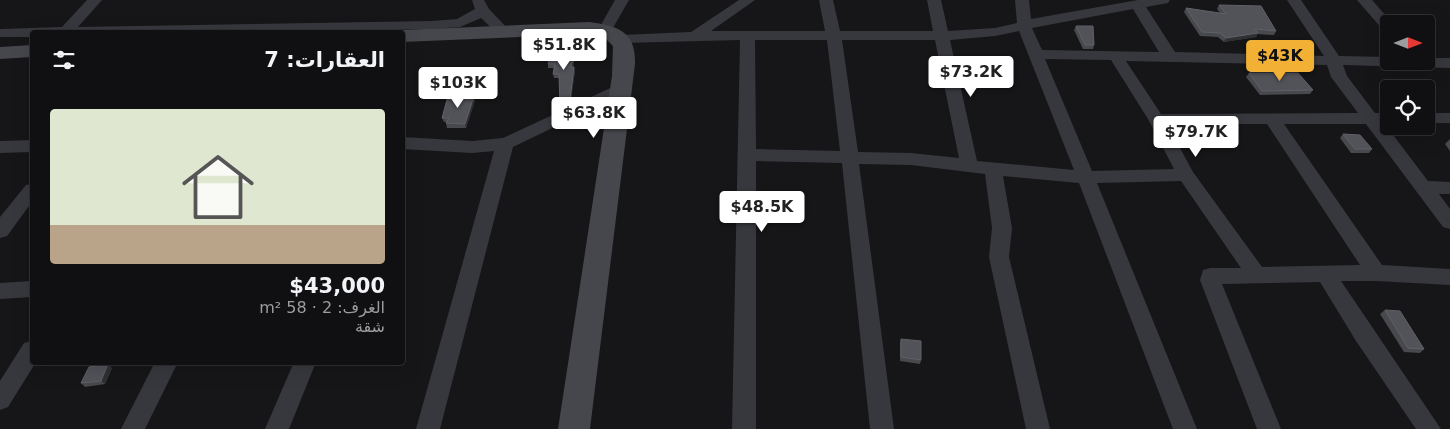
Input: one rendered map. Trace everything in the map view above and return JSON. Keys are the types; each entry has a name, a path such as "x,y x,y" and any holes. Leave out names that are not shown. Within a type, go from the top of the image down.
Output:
{"main road":[{"path":"405,36 589,28 613,34 624,49 621,88 574,429"},
{"path":"0,53 30,41"}],"street":[{"path":"68,30 96,0"},
{"path":"622,0 613,34 835,37 984,34 1163,0"},
{"path":"694,36 748,0"},
{"path":"826,0 835,37 882,429"},
{"path":"934,0 969,166"},
{"path":"1022,0 1024,25 1185,429"},
{"path":"1294,0 1334,61 1340,77 1380,118"},
{"path":"1364,0 1380,18"},
{"path":"172,30 437,25 460,23 480,5 504,32"},
{"path":"1137,5 1170,57"},
{"path":"0,25 30,40"},
{"path":"0,33 30,41"},
{"path":"744,429 748,36"},
{"path":"1037,54 1380,62"},
{"path":"1115,55 1156,119 1186,175 1257,275"},
{"path":"1435,62 1450,63"},
{"path":"405,143 472,147 504,144 523,137 621,88"},
{"path":"1271,118 1376,273"},
{"path":"1435,118 1450,118"},
{"path":"1156,119 1380,119"},
{"path":"1391,135 1424,187 1450,222"},
{"path":"428,429 504,144"},
{"path":"0,147 30,146"},
{"path":"746,156 911,159 1086,177 1186,175"},
{"path":"993,168 1002,228 999,257 1038,429"},
{"path":"1424,187 1450,188"},
{"path":"0,232 30,193"},
{"path":"1325,273 1364,335 1429,429"},
{"path":"1269,429 1210,280 1212,275 1376,273 1450,277"},
{"path":"0,291 30,289"},
{"path":"0,400 30,353"},
{"path":"133,429 166,365"},
{"path":"278,429 304,365"}],"building":[{"path":"1219,5 1261,6 1276,31 1255,29 1258,33 1226,38 1220,33 1202,32 1186,8 1226,14"},
{"path":"1076,26 1093,26 1094,45 1085,45"},
{"path":"552,49 576,50 571,67 574,67 570,100 560,105 559,74 553,74 555,64 548,64"},
{"path":"1249,73 1298,73 1313,90 1262,91"},
{"path":"448,96 474,96 465,124 446,123 449,118 442,118"},
{"path":"1343,134 1360,135 1372,149 1355,149"},
{"path":"1385,310 1400,311 1424,349 1408,348"},
{"path":"901,339 921,341 921,360 901,357"},
{"path":"108,365 101,381 81,383 89,367"}]}
